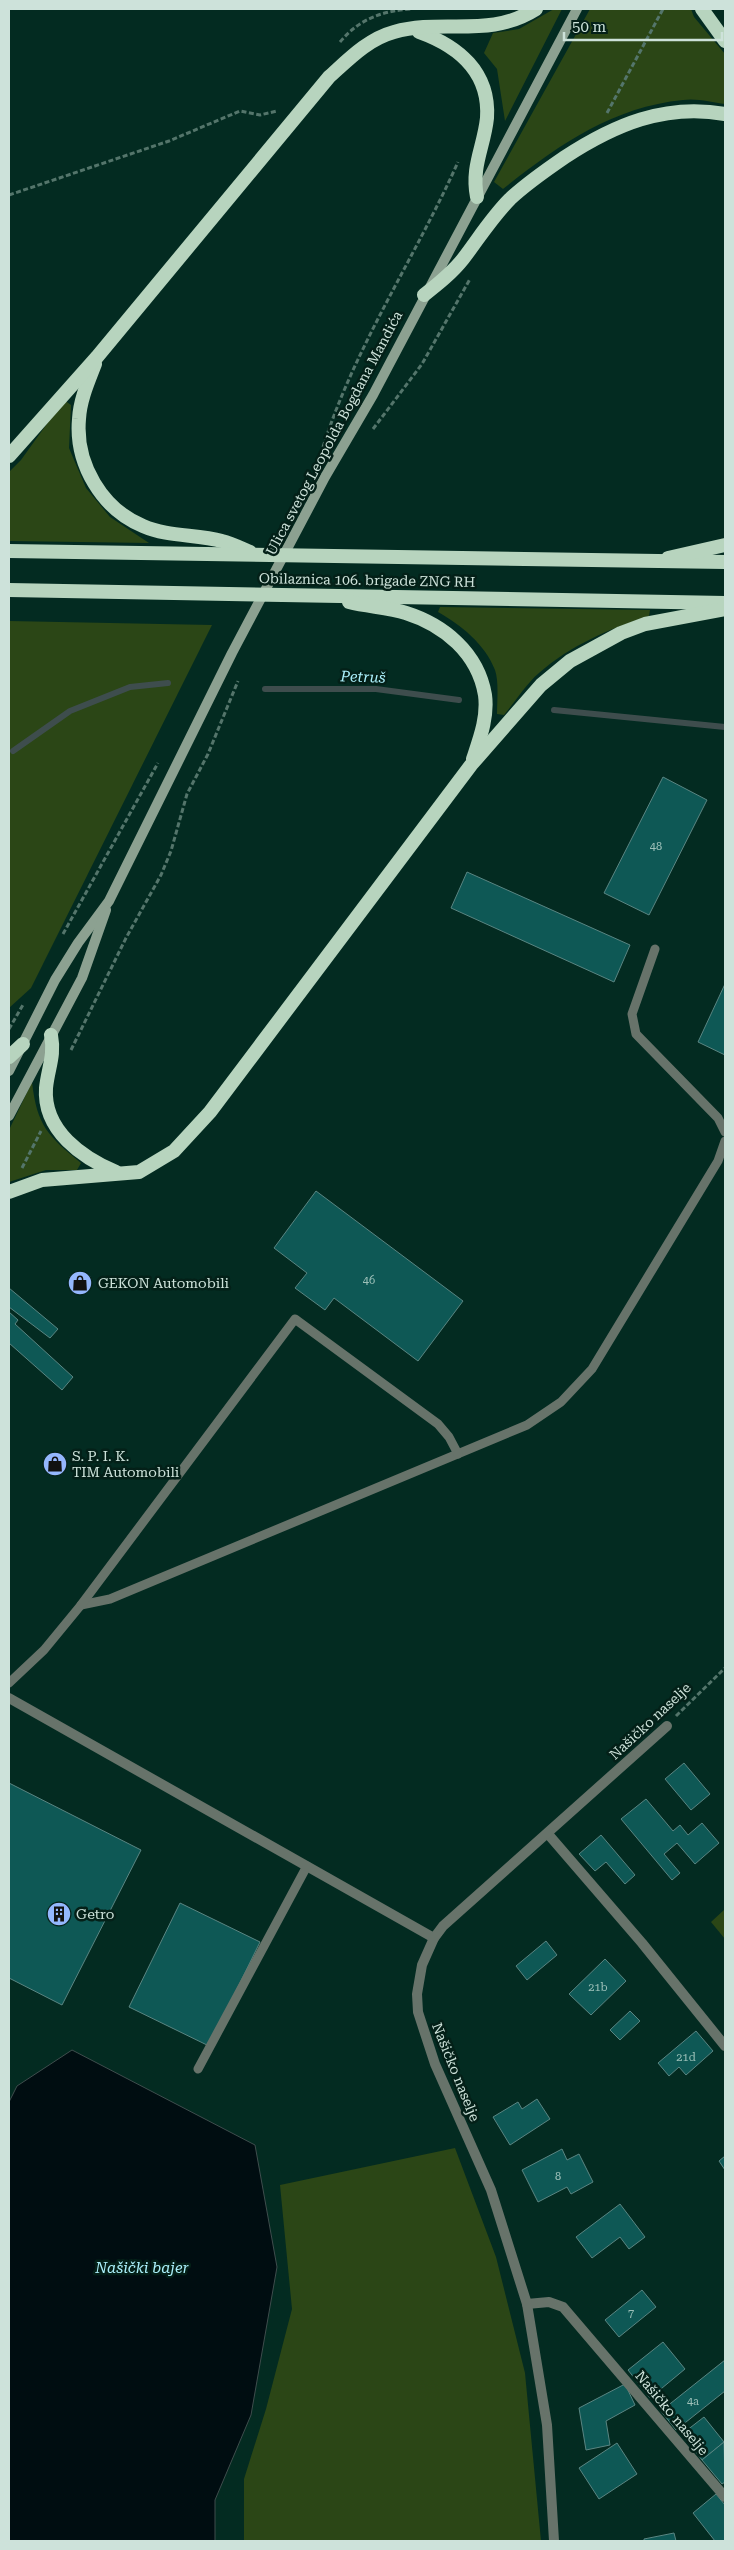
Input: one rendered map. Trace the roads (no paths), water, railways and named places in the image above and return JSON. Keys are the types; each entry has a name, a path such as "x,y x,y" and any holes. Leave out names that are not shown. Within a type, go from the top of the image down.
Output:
{"highway":[{"path":"9,456 97,357 329,77 358,50 375,39 409,29 479,28 504,24 525,16 536,9"},
{"path":"702,9 725,41"},
{"path":"409,29 454,47 466,59 481,83 487,117 475,167 477,197"},
{"path":"424,295 452,270 510,199 538,175 608,132 656,114 682,111 725,114"},
{"path":"97,357 78,419 80,444 85,464 93,482 106,500 127,517 144,526 174,535 224,541 255,555"},
{"path":"657,562 682,553 725,545"},
{"name":"Obilaznica 106. brigade ZNG RH","path":"9,551 725,562"},
{"name":"Obilaznica 106. brigade ZNG RH","path":"9,590 725,602"},
{"path":"327,596 376,608 403,612 440,628 456,640 470,658 485,695 481,735 471,764"},
{"path":"9,1192 42,1180 139,1172 159,1162 174,1151 194,1132 471,764 541,685 570,661 594,646 645,624 691,618 725,609"},
{"path":"51,1035 54,1052 46,1092 48,1106 56,1123 63,1136 76,1150 92,1161 119,1173"},
{"path":"9,1058 23,1044"}],"main road":[{"name":"Ulica svetog Leopolda Bogdana Mandića","path":"9,1116 82,978 108,900 232,653 324,477 373,395 424,295 577,9"},
{"name":"Ulica svetog Leopolda Bogdana Mandića","path":"9,1072 55,980 108,900"}],"street":[{"path":"9,1698 434,1938"},
{"name":"Našičko naselje","path":"554,2541 546,2425 527,2304 491,2190 435,2064 418,2012 417,1994 419,1977 434,1938 443,1926 667,1726"},
{"path":"548,1834 642,1943 725,2046"},
{"name":"Našičko naselje","path":"527,2304 549,2302 563,2307 725,2497"}],"lane":[{"path":"655,949 632,1014 636,1034 718,1118 725,1132"},
{"path":"81,1605 110,1599 527,1425 561,1402 592,1369 718,1161 725,1141"},
{"path":"9,1683 44,1650 81,1605 295,1319 438,1424 449,1437 458,1454"},
{"path":"198,2069 307,1866"}],"water":[{"name":"Našički bajer","path":"72,2050 255,2145 277,2267 251,2415 215,2500 215,2541 9,2541 9,2102 17,2086"}],"waterway":[{"name":"Petruš","path":"13,751 70,711 130,687 168,683"},
{"name":"Petruš","path":"265,689 376,689 459,700"},
{"name":"Petruš","path":"554,710 725,727"}],"place":[{"name":"GEKON Automobili","path":"80,1283"},
{"name":"S. P. I. K. TIM Automobili","path":"55,1464"},
{"name":"Getro","path":"59,1914"}]}
